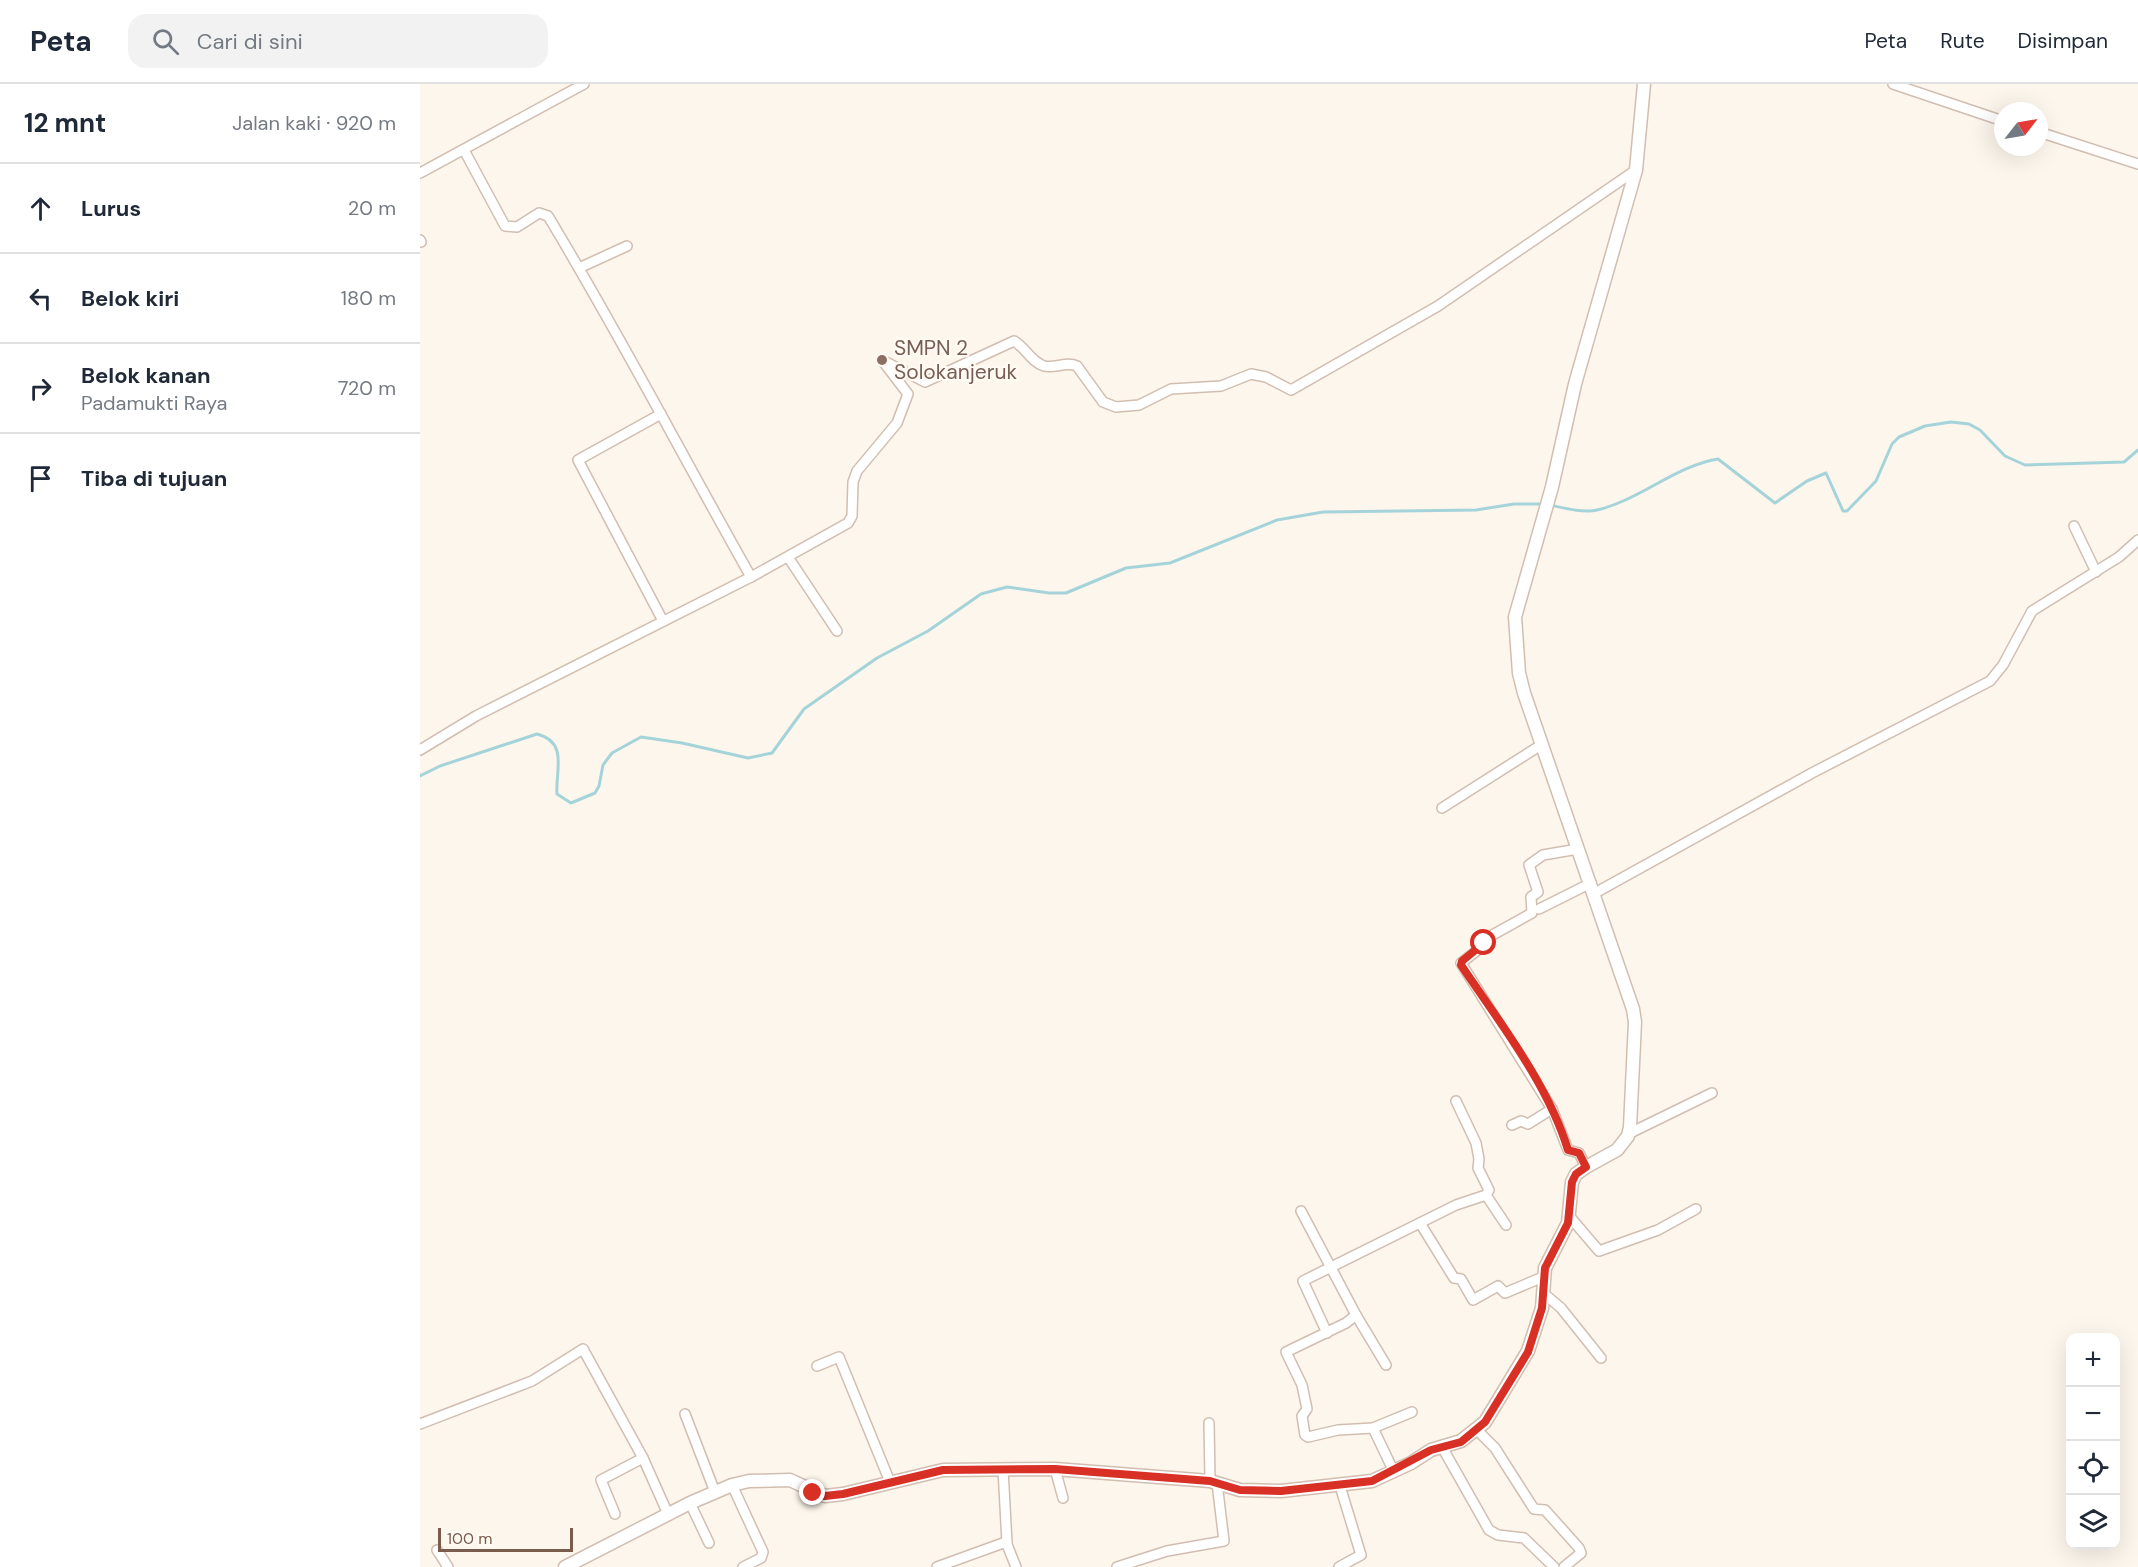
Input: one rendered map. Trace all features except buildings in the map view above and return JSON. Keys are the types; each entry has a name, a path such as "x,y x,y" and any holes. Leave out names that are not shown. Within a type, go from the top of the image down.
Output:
{"street":[{"path":"420,173 584,84"},
{"path":"1628,1134 1635,1022 1628,992 1593,888 1541,745 1520,673 1515,617 1552,487 1575,384 1636,170 1644,84"},
{"path":"1893,84 1994,118"},
{"path":"2048,135 2138,164"},
{"path":"464,150 505,226 513,228 531,217 545,214 642,376 751,577"},
{"path":"420,750 476,716 751,577 848,523 852,516 853,482 857,471 897,423 908,394 882,360 925,382 1014,341 1033,360 1044,366 1069,364 1077,366 1103,402 1116,407 1139,405 1171,389 1221,386 1251,374 1266,377 1291,390 1438,306 1636,170"},
{"path":"579,268 627,246"},
{"path":"661,414 578,460 663,621"},
{"path":"2074,526 2096,572"},
{"path":"1539,909 1593,888 1990,681 2003,665 2032,611 2096,572 2138,540"},
{"path":"788,557 837,631"},
{"path":"1442,808 1541,745"},
{"path":"1578,849 1544,855 1529,865 1539,892 1531,897 1532,913 1487,938 1483,946 1461,963 1552,1109 1568,1150 1579,1153 1586,1167"},
{"path":"565,1567 690,1503 732,1485 749,1481 790,1480 825,1496 843,1494 889,1477 943,1470 1055,1469 1214,1482 1240,1490 1281,1491 1372,1481 1394,1472 1423,1454 1461,1442 1477,1430 1485,1422 1528,1352 1542,1308 1543,1277 1551,1253 1570,1217 1572,1182 1576,1174 1617,1150 1628,1134 1713,1093"},
{"path":"1327,1333 1302,1282 1420,1222 1456,1205 1486,1195 1489,1190 1478,1170 1476,1143 1456,1101"},
{"path":"1512,1125 1521,1121 1528,1124 1552,1109"},
{"path":"1486,1195 1506,1225"},
{"path":"1570,1217 1599,1251 1664,1227 1696,1209"},
{"path":"1302,1211 1356,1315 1386,1365"},
{"path":"1420,1222 1454,1278 1461,1279 1473,1300 1498,1286 1505,1293 1543,1277"},
{"path":"1542,1292 1561,1308 1601,1358"},
{"path":"1356,1315 1327,1333 1286,1353 1303,1389 1307,1409 1302,1417 1305,1435 1307,1438 1338,1430 1373,1428 1412,1412"},
{"path":"420,1424 532,1381 583,1349 643,1458 668,1514"},
{"path":"817,1366 839,1357 889,1477"},
{"path":"685,1414 715,1492"},
{"path":"1117,1567 1167,1551 1224,1541 1214,1482 1209,1423"},
{"path":"1373,1428 1394,1472"},
{"path":"1477,1430 1495,1448 1534,1509 1545,1509 1579,1548 1581,1553 1564,1567"},
{"path":"1442,1447 1489,1530 1498,1535 1524,1539 1554,1567"},
{"path":"615,1514 601,1480 643,1458"},
{"path":"1003,1469 1007,1543 1016,1567"},
{"path":"1055,1469 1063,1498"},
{"path":"732,1485 763,1552 761,1558 743,1567"},
{"path":"1339,1567 1361,1555 1340,1486"},
{"path":"690,1503 709,1543"},
{"path":"937,1567 1007,1543"},
{"path":"437,1550 448,1567"}],"waterway":[{"path":"1550,505 1580,511 1597,510 1628,499 1687,469 1718,459 1775,503 1807,481 1826,473 1843,511 1847,511 1876,481 1892,444 1899,437 1925,426 1951,422 1969,424 1980,430 2005,456 2025,465 2124,462 2138,450"},
{"path":"420,776 440,766 537,734 547,738 557,751 557,794 571,803 595,793 599,786 603,765 612,753 641,737 682,743 748,758 772,753 804,709 877,658 928,631 981,594 1007,587 1066,593 1126,568 1170,563 1277,520 1323,512 1476,510 1514,504 1543,504"}],"place":[{"name":"SMPN 2 Solokanjeruk","path":"882,360"}],"route":[{"path":"813,1493 825,1496 843,1494 943,1470 1028,1469 1210,1481 1240,1490 1317,1489 1372,1481 1393,1473 1431,1450 1461,1442 1471,1436 1485,1422 1528,1352 1542,1308 1545,1268 1568,1223 1571,1211 1572,1182 1576,1174 1586,1167 1579,1153 1569,1151 1566,1147 1565,1138 1552,1109 1512,1042 1461,965 1462,961 1484,943"}]}
